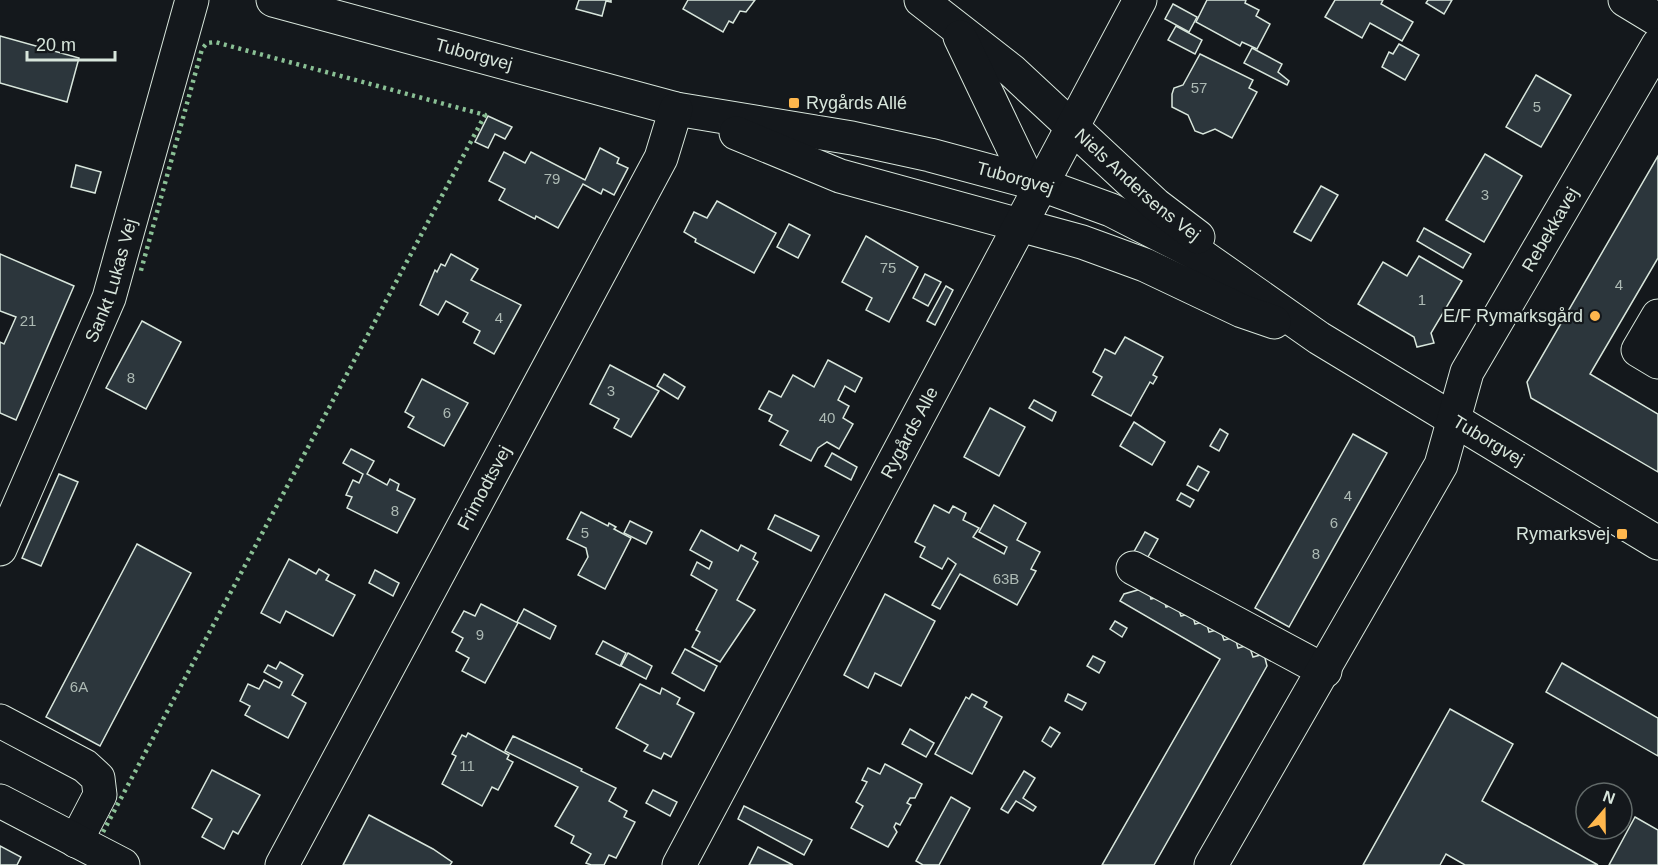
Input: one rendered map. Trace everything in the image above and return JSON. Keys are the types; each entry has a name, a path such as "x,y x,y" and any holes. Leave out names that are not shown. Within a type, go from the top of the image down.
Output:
{"street":[{"name":"Sankt Lukas Vej","path":"0,549 109,298 192,0"},
{"name":"Tuborgvej","path":"273,0 676,109 852,138 1032,196"},
{"name":"Niels Andersens Vej","path":"921,0 957,31 1012,71 1156,205 1214,248 1319,338"},
{"name":"Rygårds Alle","path":"679,865 1032,196 1140,0"},
{"path":"1625,0 1658,20"},
{"name":"Niels Andersens Vej","path":"957,31 1032,196 1059,229 1074,240"},
{"name":"Rebekkavej","path":"1454,420 1467,372 1658,45"},
{"name":"Tuborgvej","path":"676,109 840,176 1032,196 1111,210 1205,258 1319,338 1658,543"},
{"name":"Frimodtsvej","path":"282,865 661,158 676,109"},
{"name":"Tuborgvej","path":"1074,240 1145,265 1242,310 1319,338"},
{"path":"1658,316 1638,350 1658,362"},
{"path":"1211,865 1440,465 1454,420"},
{"path":"1133,568 1324,670"},
{"path":"0,721 85,766 98,778 100,795 76,841"},
{"path":"0,801 123,865"}],"building":[{"path":"579,0 611,0 611,2 606,1 602,16 576,9"},
{"path":"688,0 755,0 746,12 740,11 733,23 729,21 723,32 683,9"},
{"path":"1207,0 1246,0 1245,3 1259,10 1256,16 1270,24 1257,49 1242,42 1240,46 1196,22"},
{"path":"1335,0 1383,0 1381,4 1413,22 1402,41 1370,23 1362,38 1325,17"},
{"path":"1428,0 1452,0 1444,14 1426,3"},
{"path":"1173,4 1197,17 1189,32 1165,19"},
{"path":"1176,26 1202,40 1195,54 1168,40"},
{"path":"0,36 79,58 67,102 0,83"},
{"path":"1399,44 1419,55 1405,80 1382,67 1389,52 1393,54"},
{"path":"1252,48 1282,64 1278,72 1289,81 1287,85 1244,63"},
{"path":"1200,54 1253,80 1249,88 1257,92 1232,138 1215,129 1203,134 1195,131 1188,115 1172,107 1174,88 1183,85"},
{"path":"1536,75 1571,95 1541,147 1506,127"},
{"path":"488,116 512,127 505,139 495,134 488,148 475,142"},
{"path":"600,148 619,158 617,163 628,168 614,195 603,189 601,194 583,184 558,228 499,200 505,189 489,181 504,152 525,163 531,152 585,180"},
{"path":"1485,154 1522,176 1484,242 1446,220"},
{"name":"E/F Rymarksgård","path":"1658,156 1658,258 1590,374 1658,414 1658,472 1531,398 1527,382"},
{"path":"76,165 101,172 95,193 71,187"},
{"path":"1321,186 1338,195 1311,241 1294,232"},
{"path":"717,201 776,233 754,273 695,242 696,239 684,232 694,212 707,218"},
{"path":"789,224 810,235 798,258 777,247"},
{"path":"1424,228 1471,254 1463,268 1417,241"},
{"path":"866,236 918,267 889,322 866,310 872,298 842,282"},
{"path":"0,254 74,286 16,420 0,413 0,342 4,344 16,317 0,311"},
{"path":"451,254 478,269 471,280 521,305 494,354 474,343 480,331 463,322 468,313 446,301 438,315 420,305 435,270 437,272 441,264 445,266"},
{"path":"1419,256 1462,281 1431,333 1434,343 1417,347 1414,337 1358,304 1383,262 1407,276"},
{"path":"925,274 941,282 928,306 913,298"},
{"path":"946,286 953,290 935,325 927,321"},
{"path":"142,321 181,342 146,409 106,388"},
{"path":"1125,337 1163,357 1153,375 1157,377 1153,384 1150,382 1131,416 1092,395 1102,377 1093,372 1105,349 1115,354"},
{"path":"828,360 862,378 855,392 845,386 838,400 849,406 843,418 853,424 839,449 827,442 818,448 811,461 780,445 788,431 769,421 772,415 759,409 769,391 781,397 793,375 814,387"},
{"path":"610,365 659,391 631,437 614,428 619,419 590,404"},
{"path":"664,374 685,387 678,399 657,386"},
{"path":"422,379 468,403 444,446 408,427 414,417 405,412"},
{"path":"1034,400 1056,412 1052,421 1029,408"},
{"path":"990,408 1025,427 999,476 964,457"},
{"path":"1134,422 1165,442 1152,465 1120,446"},
{"path":"1220,429 1228,434 1219,451 1210,446"},
{"path":"1353,434 1387,453 1289,627 1255,608"},
{"path":"351,449 374,461 367,474 387,485 390,479 399,484 397,490 415,499 397,533 347,508 352,497 346,495 353,480 359,483 363,474 343,463"},
{"path":"832,453 857,467 851,480 825,466"},
{"path":"1198,466 1209,472 1198,491 1187,485"},
{"path":"59,474 78,482 41,566 22,558"},
{"path":"1181,493 1194,500 1190,507 1177,500"},
{"path":"934,505 949,513 953,506 966,513 963,520 979,528 973,537 1004,554 1007,547 979,532 994,505 1026,523 1017,540 1040,552 1031,569 1036,571 1017,605 960,574 940,609 932,605 956,564 948,558 942,569 920,557 925,547 915,542"},
{"path":"581,512 608,526 609,523 616,527 614,529 631,538 605,589 578,575 588,557 586,548 567,539"},
{"path":"775,515 819,536 811,551 768,529"},
{"path":"630,521 652,532 646,544 624,533"},
{"path":"701,530 738,551 741,545 756,553 753,559 758,562 737,600 755,610 720,662 692,647 700,632 696,630 717,590 691,575 697,562 709,569 712,562 690,550"},
{"path":"1145,532 1158,539 1144,564 1131,557"},
{"path":"137,544 191,573 100,746 46,717"},
{"path":"289,559 316,574 319,569 329,575 326,580 355,595 333,636 286,611 280,623 261,613"},
{"path":"375,570 399,583 393,596 369,583"},
{"path":"1148,587 1151,599 1163,596 1166,607 1177,604 1181,616 1192,613 1195,624 1206,621 1209,632 1220,629 1224,640 1235,637 1238,648 1249,645 1253,657 1264,654 1267,666 1154,865 1102,865 1220,659 1120,601 1124,594"},
{"path":"885,594 935,621 901,686 875,673 868,688 844,675"},
{"path":"481,604 518,623 485,683 462,671 469,658 456,651 463,638 452,632 464,611 475,616"},
{"path":"524,609 556,626 550,639 517,622"},
{"path":"1115,621 1127,628 1122,637 1110,629"},
{"path":"603,641 626,653 620,666 596,654"},
{"path":"685,649 717,666 704,691 672,673"},
{"path":"628,653 652,666 646,679 621,666"},
{"path":"1093,656 1105,662 1099,673 1087,666"},
{"path":"280,662 303,675 292,695 306,703 288,738 245,715 250,706 240,701 248,684 259,689 264,680 279,688 282,682 264,672 268,665 276,669"},
{"path":"1562,663 1658,718 1658,756 1546,692"},
{"path":"640,684 660,694 662,688 680,698 677,704 694,713 671,757 664,753 661,759 644,751 648,745 616,728"},
{"path":"972,694 987,702 984,707 1002,717 972,774 935,754 966,697 969,699"},
{"path":"1068,694 1086,703 1082,710 1065,701"},
{"path":"1450,709 1513,744 1482,801 1598,865 1465,865 1446,854 1440,865 1363,865"},
{"path":"1050,727 1060,733 1051,747 1042,741"},
{"path":"910,729 934,743 926,757 902,744"},
{"path":"468,733 509,755 507,759 513,762 498,790 492,787 482,806 442,784 456,756 452,754 462,735 466,737"},
{"path":"513,736 616,788 609,801 627,811 624,817 635,822 616,858 609,855 604,865 586,863 591,854 571,843 574,836 555,826 578,787 505,751"},
{"path":"885,764 922,784 915,798 910,798 907,803 911,805 900,825 896,823 894,827 897,832 888,847 851,828 863,806 856,802 867,782 862,780 868,768 880,774"},
{"path":"212,770 260,795 238,834 233,831 224,849 202,837 212,819 192,808"},
{"path":"1024,771 1035,778 1023,798 1036,807 1033,811 1016,801 1008,813 1001,809"},
{"path":"653,790 677,802 670,816 646,803"},
{"path":"951,797 970,808 939,865 923,865 916,861"},
{"path":"744,806 812,840 804,855 738,819"},
{"path":"369,815 433,849 452,862 450,865 343,865"},
{"path":"1635,817 1658,830 1658,865 1609,865 1622,841 1634,841"},
{"path":"0,846 21,857 17,865 0,865"},
{"path":"758,847 793,865 749,865"}],"hedge":[{"path":"103,832 485,115 215,42 207,43 202,49 140,274"}],"place":[{"name":"Rygårds Allé","path":"794,103"},
{"name":"E/F Rymarksgård","path":"1595,316"},
{"name":"Rymarksvej","path":"1622,534"}]}
